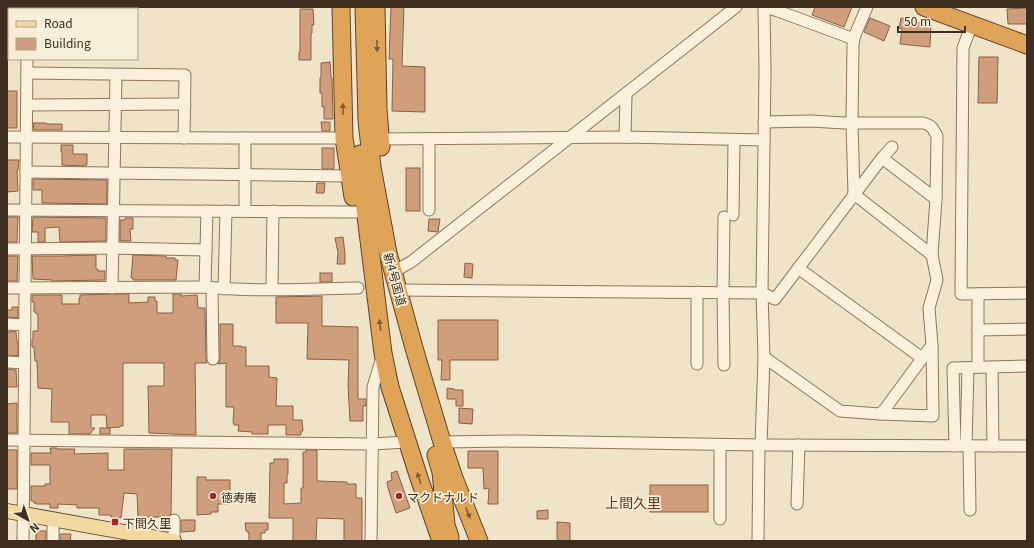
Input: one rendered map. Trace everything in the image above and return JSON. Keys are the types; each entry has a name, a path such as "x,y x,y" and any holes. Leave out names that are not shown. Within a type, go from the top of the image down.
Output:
{"highway":[{"path":"341,7 344,138 356,212 368,268 375,284"},
{"name":"新4号国道","path":"353,7 357,120 364,200 384,353 390,387 441,541"},
{"name":"新4号国道","path":"364,7 367,120 372,167 388,254 442,442 454,478 479,541"},
{"path":"376,7 378,109 382,168 390,228 388,254"},
{"path":"924,7 1027,45"},
{"path":"421,369 420,393 441,472 446,525 451,541"}],"main road":[{"path":"7,511 174,541"}],"street":[{"path":"393,272 411,262 736,7"},
{"path":"758,541 764,357 762,293 765,71 764,7 854,39"},
{"path":"854,194 852,123 853,45 867,7"},
{"path":"972,24 964,48 961,294 1027,294"},
{"path":"23,541 27,60"},
{"path":"27,73 185,75 184,138"},
{"path":"112,288 116,75"},
{"path":"625,137 626,94"},
{"path":"27,105 185,104"},
{"path":"764,122 811,121 852,123 923,123 928,124 937,136 936,199 932,255 937,280 929,308 932,345 933,416 840,412 764,357"},
{"path":"7,136 115,138 344,138"},
{"path":"381,139 625,137 764,140"},
{"path":"245,211 246,138"},
{"path":"429,139 429,210"},
{"path":"724,365 723,293 734,140"},
{"path":"399,290 762,293 775,299 854,194 892,147"},
{"path":"882,158 936,199"},
{"path":"26,172 350,176"},
{"path":"854,194 932,255"},
{"path":"7,210 356,212"},
{"path":"207,211 206,250 213,360"},
{"path":"224,289 226,211"},
{"path":"272,289 273,211"},
{"path":"7,249 113,248 206,250"},
{"path":"798,268 922,358"},
{"path":"7,288 358,288"},
{"path":"697,292 697,364"},
{"path":"970,510 968,446 973,368 978,330 978,294"},
{"path":"7,324 25,325"},
{"path":"978,330 1027,329"},
{"path":"880,414 886,409 932,345"},
{"path":"371,541 373,387 384,353"},
{"path":"7,362 25,363"},
{"path":"955,446 953,368 1027,366"},
{"path":"992,367 993,446"},
{"path":"7,440 372,444 407,442"},
{"path":"442,442 518,441 799,446 1027,446"},
{"path":"720,445 720,519"},
{"path":"797,504 799,446"},
{"path":"53,520 53,541"},
{"path":"174,520 174,541"}],"building":[{"path":"391,7 404,7 402,66 425,67 425,112 392,111 393,59 389,59"},
{"path":"815,7 852,7 844,27 812,15"},
{"path":"1027,8 1027,24 1008,24 1007,9"},
{"path":"300,9 313,9 314,25 312,25 311,33 311,60 299,60"},
{"path":"870,18 890,26 884,41 864,32"},
{"path":"901,18 911,20 911,22 931,24 930,47 900,44 902,29 899,28"},
{"path":"979,57 998,57 997,103 978,103"},
{"path":"330,62 333,119 324,119 322,93 320,93 321,63"},
{"path":"7,91 17,91 17,128 7,128"},
{"path":"321,122 330,122 330,131 322,131"},
{"path":"33,123 62,124 62,130 34,130"},
{"path":"61,145 73,145 73,154 87,154 87,165 62,165"},
{"path":"322,148 334,148 334,169 322,169"},
{"path":"7,160 19,160 17,170 18,191 7,192"},
{"path":"406,168 420,168 420,211 406,211"},
{"path":"33,179 107,180 107,204 42,203 42,190 33,190"},
{"path":"317,183 325,183 324,193 316,193"},
{"path":"7,217 18,217 17,242 7,242"},
{"path":"33,217 106,218 106,241 60,242 59,227 45,228 45,242 38,242 38,232 32,232"},
{"path":"125,218 133,218 133,229 130,229 131,241 120,241 120,220 125,220"},
{"path":"429,219 440,219 438,232 428,231"},
{"path":"343,237 345,264 337,264 338,253 335,238"},
{"path":"96,255 96,269 98,269 98,271 105,271 105,280 52,281 33,279 32,256"},
{"path":"133,255 166,256 166,258 175,258 175,260 178,260 176,280 133,280 133,278 131,278"},
{"path":"7,256 18,256 17,281 7,281"},
{"path":"465,263 473,264 472,278 464,277"},
{"path":"320,273 332,273 332,282 320,282"},
{"path":"129,294 129,303 148,302 148,297 155,297 155,301 157,301 157,313 173,313 173,294 181,294 181,296 197,295 198,308 205,308 207,363 195,363 196,435 149,433 148,386 164,386 164,363 123,363 123,426 107,428 106,415 91,415 91,428 95,428 90,434 69,434 69,422 51,422 52,389 38,388 37,361 35,361 32,339 33,331 38,331 38,314 34,312 32,295 62,295 62,304 79,304 80,295"},
{"path":"322,296 322,326 358,327 358,399 366,399 366,406 363,406 363,421 350,421 348,385 349,360 307,359 308,323 276,323 276,297"},
{"path":"12,307 18,307 18,318 7,317 7,310 12,310"},
{"path":"438,320 498,320 498,360 450,360 450,380 441,380 442,360 438,360"},
{"path":"220,324 233,324 233,346 246,347 246,366 269,366 269,377 277,378 276,406 293,406 293,420 302,420 303,431 301,431 301,435 286,435 286,425 268,425 268,434 252,434 252,432 238,431 239,425 234,425 233,423 234,407 226,407 226,363 218,364 220,359"},
{"path":"7,332 16,332 18,356 7,355"},
{"path":"7,369 16,370 17,387 7,387"},
{"path":"447,388 463,390 463,406 456,406 456,399 447,399"},
{"path":"17,403 17,433 7,433 7,404"},
{"path":"459,408 473,409 472,424 459,423"},
{"path":"100,428 110,428 110,434 100,434"},
{"path":"50,448 75,449 74,454 108,453 108,470 124,470 124,449 172,449 171,514 168,517 138,517 137,494 124,493 121,518 111,517 111,515 99,515 99,508 77,508 77,505 58,504 58,508 50,508 50,504 34,503 34,501 31,501 31,486 45,486 45,484 50,484 50,465 31,465 31,453 51,453"},
{"path":"7,450 17,450 17,489 7,489"},
{"path":"306,450 317,450 317,481 347,482 347,484 356,484 356,498 362,498 362,541 344,541 344,519 317,518 316,541 293,541 293,518 269,518 270,463 274,463 274,459 288,459 287,483 284,483 284,504 301,503 301,488 303,488 303,452 306,452"},
{"path":"468,451 498,451 498,504 488,504 489,488 484,489 483,468 468,468"},
{"path":"397,471 410,508 396,513 387,482 392,480 391,473"},
{"path":"197,477 206,477 206,480 230,480 230,504 218,504 218,512 197,515"},
{"path":"650,485 708,485 708,512 650,512"},
{"path":"548,510 548,519 537,519 537,511"},
{"path":"181,520 195,520 195,531 181,532"},
{"path":"557,522 570,523 570,541 559,541 557,539"},
{"path":"245,523 268,523 268,530 265,530 265,533 261,533 261,541 249,541 249,533 246,531"},
{"path":"36,531 46,531 46,541 36,541"},
{"path":"60,534 71,534 70,541 60,541"}],"place":[{"name":"徳寿庵","path":"213,496"},
{"name":"マクドナルド","path":"399,496"},
{"name":"下間久里","path":"115,522"}],"district":[{"name":"上間久里","path":"633,502"}]}
